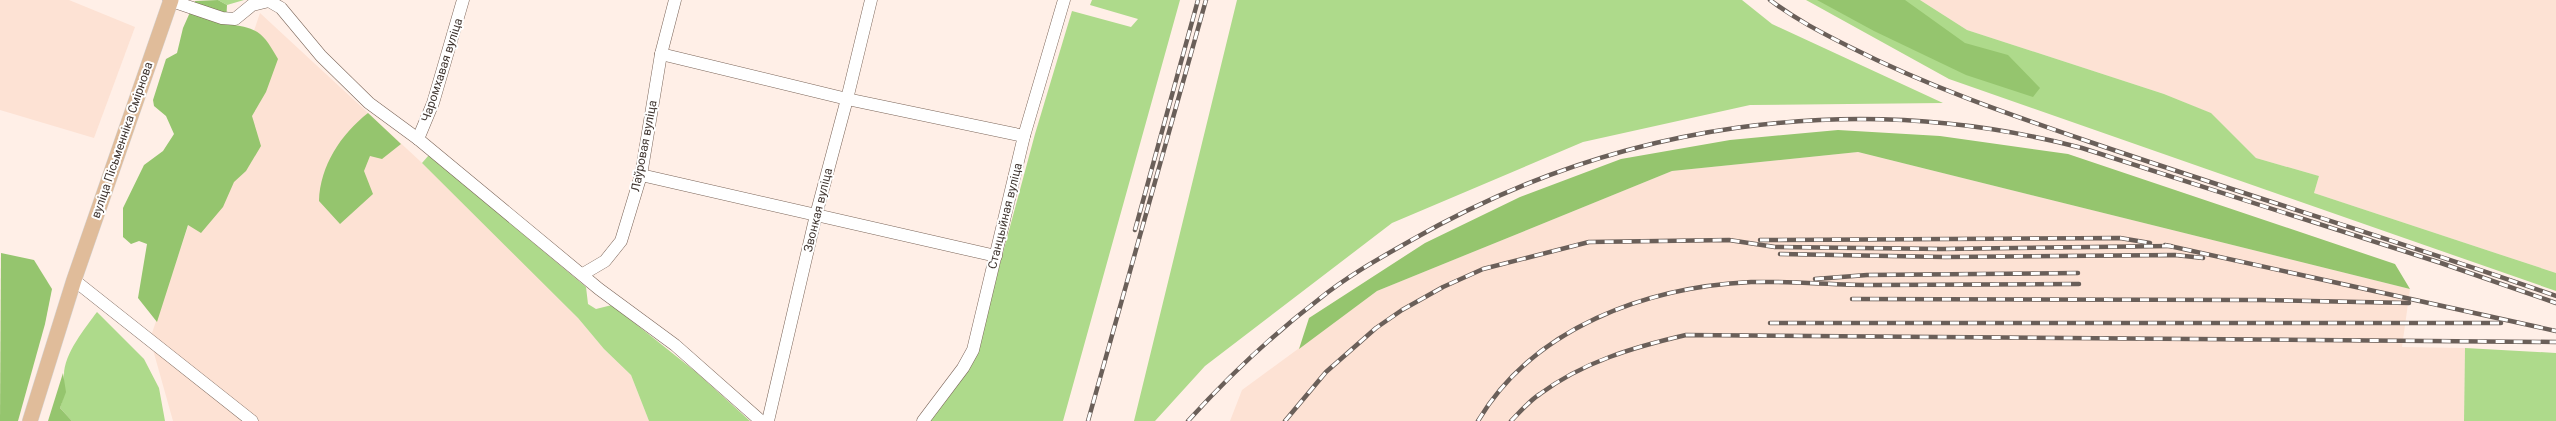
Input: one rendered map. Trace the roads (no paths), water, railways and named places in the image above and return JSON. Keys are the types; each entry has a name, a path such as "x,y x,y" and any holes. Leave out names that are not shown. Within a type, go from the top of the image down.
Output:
{"main road":[{"name":"вуліца Пісьменніка Смірнова","path":"30,421 74,280 170,0"}],"street":[{"path":"170,0 222,18 235,19 253,2 269,1 281,8 321,56 369,103 418,139 583,274 599,289 675,345 761,421"},
{"name":"Чаромхавая вуліца","path":"418,139 433,103 463,0"},
{"name":"Лаўровая вуліца","path":"583,274 605,261 621,242 640,175 661,54 675,0"},
{"name":"Звонкая вуліца","path":"768,421 816,215 871,0"},
{"name":"Станцыйная вуліца","path":"923,421 963,368 973,350 1024,136 1064,0"},
{"path":"661,54 847,98 1024,136"},
{"path":"640,175 996,256"},
{"path":"74,280 252,421"}],"railway":[{"path":"1135,230 1198,0"},
{"path":"1088,421 1206,0"},
{"path":"1770,0 1799,20 1850,47 1908,74 1968,99 2148,162 2556,296"},
{"path":"1188,421 1250,358 1283,328 1329,292 1362,269 1410,241 1488,201 1569,168 1652,144 1737,128 1823,120 1910,121 1996,130 2082,148 2441,263 2556,303"},
{"path":"1760,240 2120,238 2150,243"},
{"path":"1285,421 1326,372 1376,328 1402,310 1443,287 1483,269 1589,242 1729,240 1775,247 1942,249 2171,246"},
{"path":"2165,245 2556,331"},
{"path":"1780,254 1945,257 2175,255 2203,258"},
{"path":"1815,279 1867,275 2078,273"},
{"path":"1478,421 1502,388 1530,360 1562,337 1596,318 1634,303 1672,293 1712,286 1751,282 1874,285 2079,284"},
{"path":"1852,299 2261,300 2409,303"},
{"path":"1770,323 2501,323"},
{"path":"1511,421 1528,403 1536,397 1556,383 1591,364 1647,345 1686,335 2556,342"}]}
